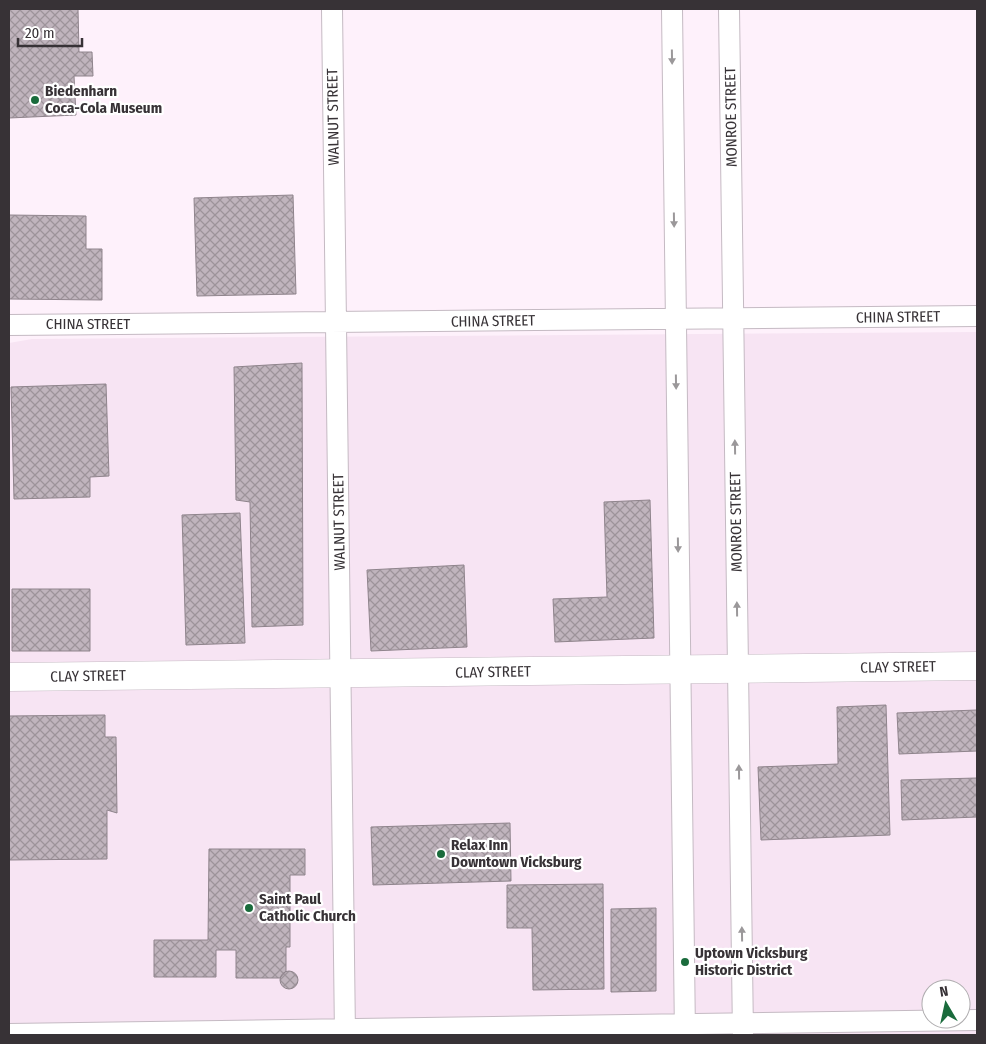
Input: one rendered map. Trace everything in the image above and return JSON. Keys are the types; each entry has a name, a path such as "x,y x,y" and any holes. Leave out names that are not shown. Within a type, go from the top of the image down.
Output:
{"main road":[{"name":"CLAY STREET","path":"9,678 977,666"}],"street":[{"name":"WALNUT STREET","path":"332,9 345,1032"},
{"path":"672,9 685,1030"},
{"name":"MONROE STREET","path":"729,9 743,1029"},
{"name":"CHINA STREET","path":"9,325 977,316"},
{"path":"9,1034 685,1030 977,1020"}],"shaded area":[{"path":"977,332 977,1035 9,1035 9,343 32,339"}],"building":[{"path":"9,9 78,9 79,52 92,52 93,76 74,76 76,115 9,118"},
{"path":"293,195 296,294 197,296 194,198"},
{"path":"9,215 86,216 86,249 102,249 102,300 9,299"},
{"path":"302,363 303,625 252,627 250,502 236,500 234,367"},
{"path":"106,384 109,476 90,477 90,497 14,499 11,387"},
{"path":"650,500 654,638 555,642 553,599 607,597 604,502"},
{"path":"240,513 245,643 186,645 182,515"},
{"path":"464,565 467,647 371,651 367,570"},
{"path":"12,589 90,589 90,651 12,651"},
{"path":"886,705 890,835 761,840 758,767 838,764 837,707"},
{"path":"977,710 977,751 899,754 897,713"},
{"path":"105,715 105,737 116,737 117,813 107,810 107,859 9,860 9,716"},
{"path":"977,778 977,817 902,820 901,780"},
{"name":"Relax Inn Downtown Vicksburg","path":"510,823 511,881 373,885 371,827"},
{"name":"Saint Paul Catholic Church","path":"209,849 305,849 305,875 290,875 290,947 286,947 286,971 280,978 236,978 236,950 216,950 216,977 154,977 154,940 208,940"},
{"path":"603,884 604,989 533,990 532,928 507,928 507,885"},
{"path":"656,908 656,991 611,992 611,909"},
{"path":"285,971 293,971 298,976 296,987 285,989 280,984 280,976"}],"place":[{"name":"Biedenharn Coca-Cola Museum","path":"35,100"},
{"name":"Relax Inn Downtown Vicksburg","path":"441,854"},
{"name":"Saint Paul Catholic Church","path":"249,908"},
{"name":"Uptown Vicksburg Historic District","path":"685,962"}]}
